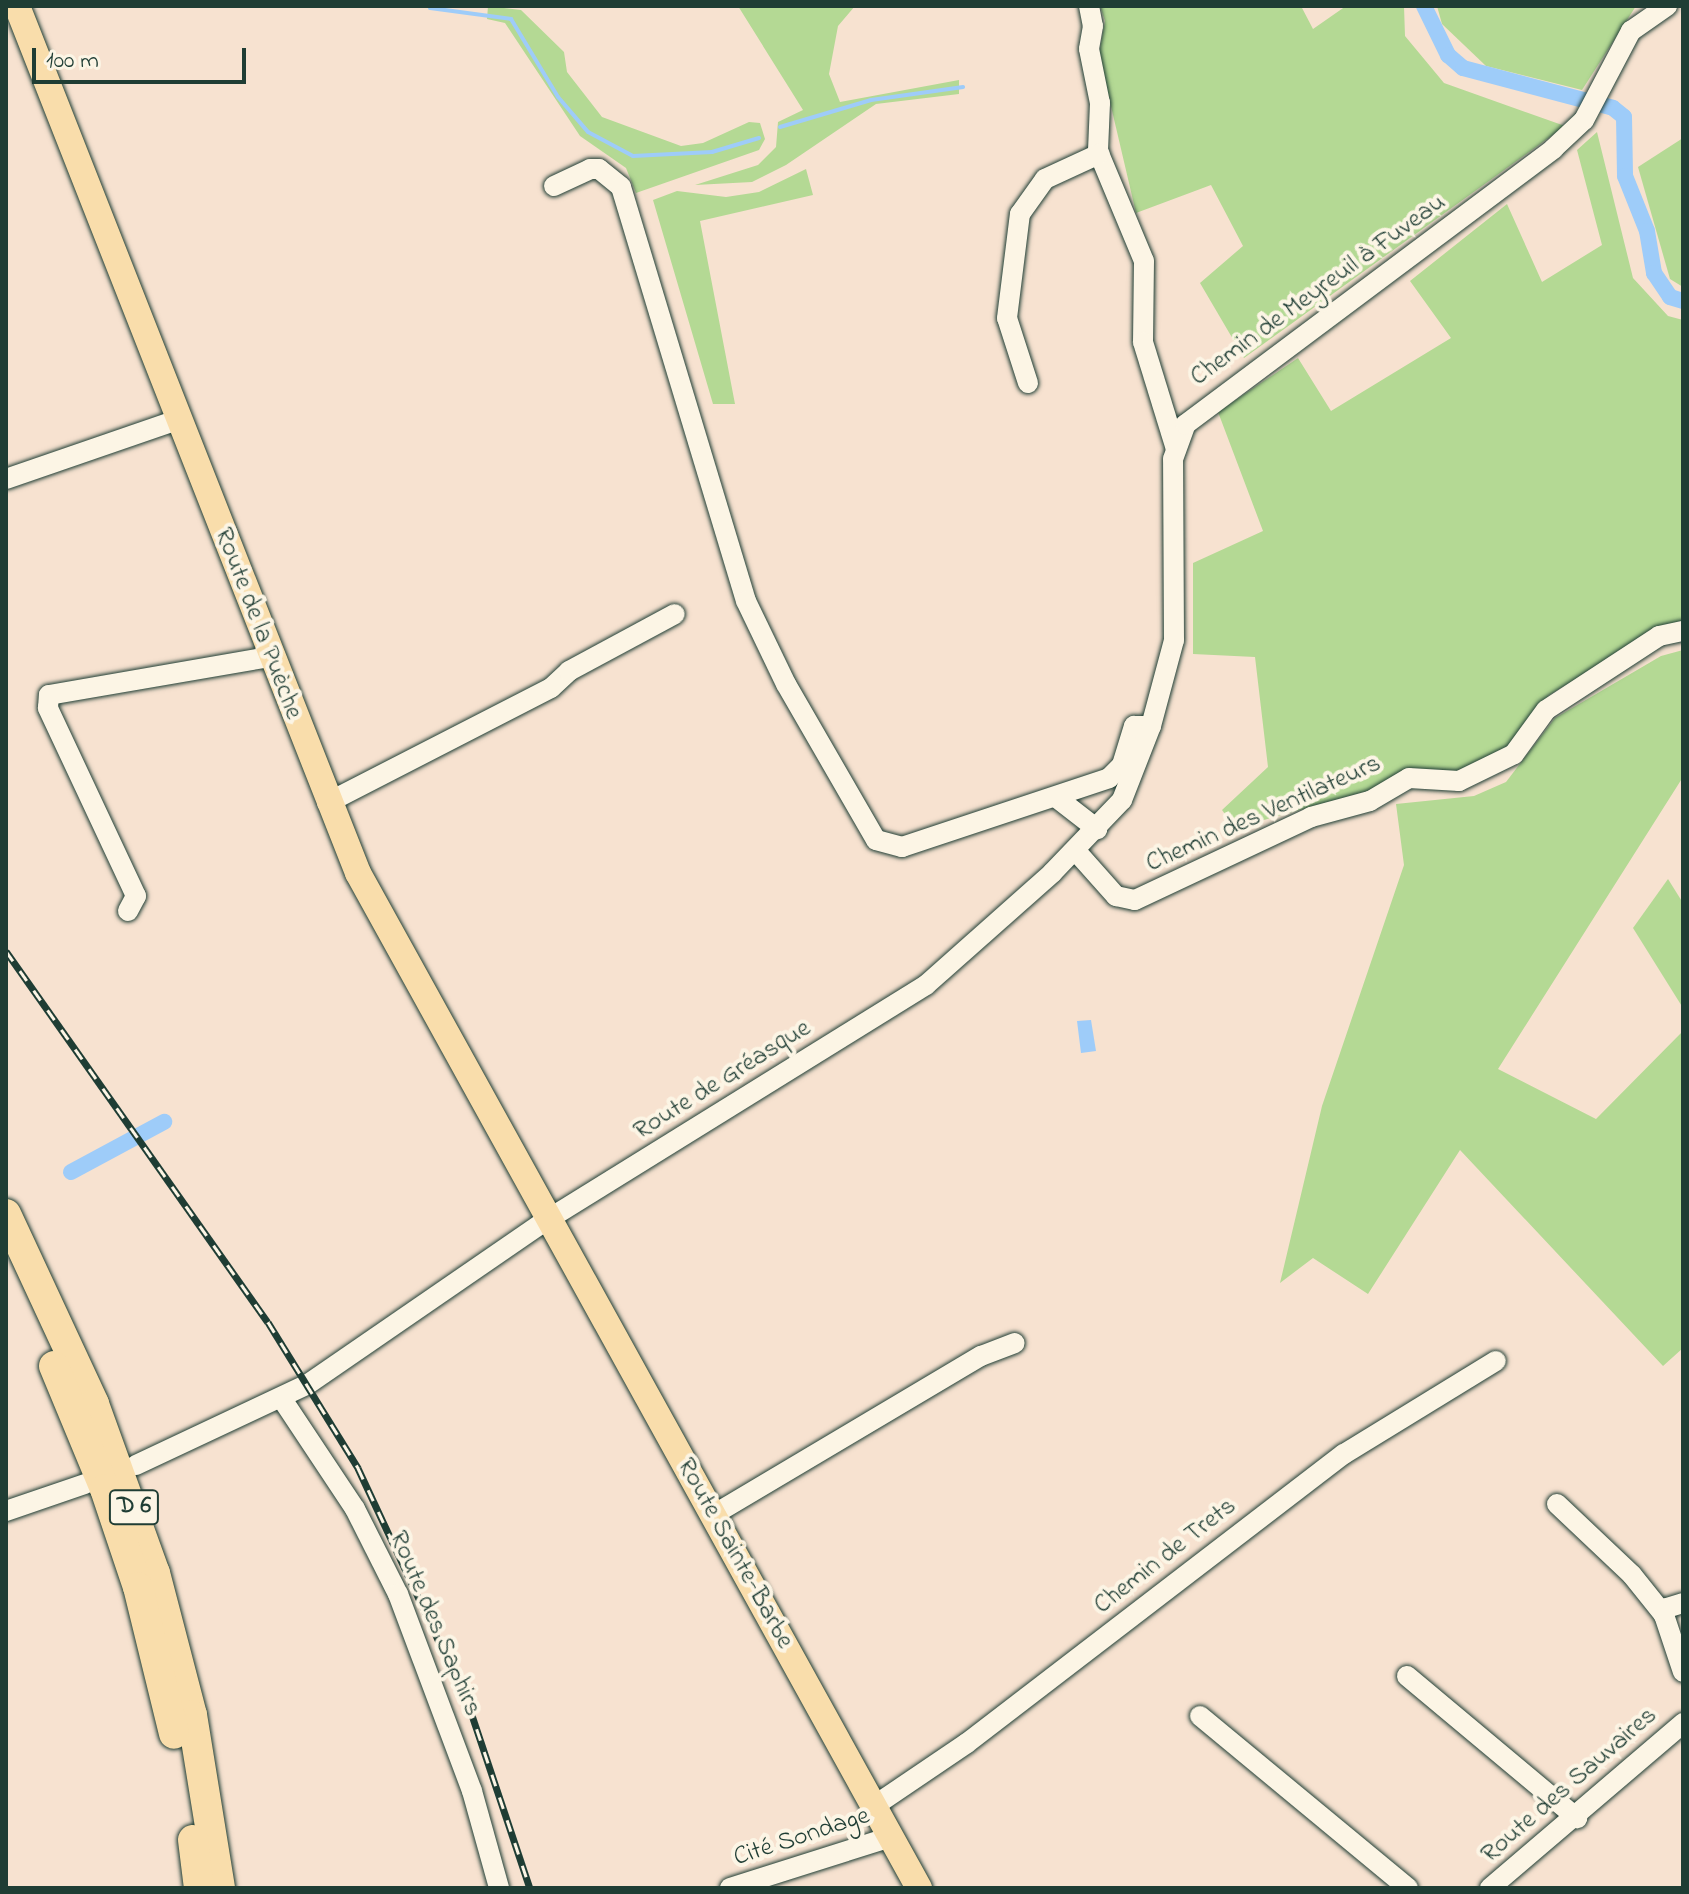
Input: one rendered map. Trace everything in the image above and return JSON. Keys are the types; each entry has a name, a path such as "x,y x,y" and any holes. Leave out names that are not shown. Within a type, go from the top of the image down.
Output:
{"highway":[{"name":"D 6","path":"6,1214 126,1483 177,1647 200,1811 199,1888"},
{"name":"D 6","path":"6,1262 105,1489 142,1602 220,1888"},
{"path":"190,1888 200,1811"},
{"path":"200,1811 229,1888"}],"main road":[{"name":"Route de la Puèche","path":"17,6 327,803 403,963 547,1220"},
{"name":"Route Sainte-Barbe","path":"547,1220 919,1888"}],"street":[{"path":"1089,6 1090,60 1100,103 1099,154 1144,261 1143,342 1176,449"},
{"name":"Chemin de Meyreuil à Fuveau","path":"926,985 1097,829 1135,778 1174,640 1176,449 1186,424 1219,393 1352,304 1584,120 1631,31 1667,6"},
{"path":"1028,383 1007,318 1020,214 1045,179 1099,154"},
{"path":"554,186 590,169 610,175 621,187 746,601 786,684 876,840 902,847 1057,798 1114,776 1134,726 1151,726"},
{"path":"6,479 177,420"},
{"path":"327,803 551,688 569,671 675,614"},
{"name":"Chemin des Ventilateurs","path":"1075,850 1116,896 1135,900 1311,817 1370,801 1409,778 1459,781 1514,754 1546,710 1659,636 1683,631"},
{"path":"128,911 136,896 48,708 49,695 269,657"},
{"path":"1057,798 1097,829"},
{"name":"Route de Gréasque","path":"136,1465 282,1399 405,1322 547,1220 926,985"},
{"path":"713,1515 981,1356 1015,1343"},
{"name":"Chemin de Trets","path":"874,1806 967,1743 1344,1454 1496,1361"},
{"name":"Route des Saphirs","path":"282,1399 355,1509 398,1594 472,1791 499,1888"},
{"path":"6,1511 85,1484"},
{"path":"1557,1504 1632,1575 1664,1615 1683,1672"},
{"path":"1664,1615 1667,1608 1683,1603"},
{"path":"1407,1676 1577,1818"},
{"path":"1200,1716 1408,1888"},
{"name":"Route des Sauvaires","path":"1490,1888 1577,1818 1683,1723"},
{"name":"Cité Sondage","path":"730,1888 891,1837"}],"green space":[{"path":"488,6 521,10 564,52 567,72 602,117 681,146 703,143 749,122 760,123 765,139 759,150 636,193 626,168 580,136 505,23 487,19"},
{"path":"738,6 855,6 838,26 829,74 840,102 959,80 959,94 876,104 786,165 752,182 695,185 758,165 776,147 778,122 803,110"},
{"path":"1100,6 1301,6 1313,29 1346,6 1404,6 1405,36 1444,83 1565,126 1244,358 1200,283 1243,246 1211,185 1136,213 1099,55 1105,21"},
{"path":"1437,6 1636,6 1582,90 1486,66 1442,24"},
{"path":"1597,132 1633,278 1668,316 1683,320 1683,622 1662,628 1549,695 1496,774 1375,789 1235,828 1222,810 1268,767 1255,657 1193,654 1193,563 1263,531 1218,412 1298,358 1331,411 1451,338 1410,281 1507,204 1542,282 1602,245 1577,150"},
{"path":"1683,138 1683,287 1670,279 1638,167"},
{"path":"806,169 813,195 700,221 735,404 713,404 653,200 677,191 726,197 759,192"},
{"path":"1683,650 1683,777 1498,1069 1596,1119 1683,1031 1683,1348 1663,1366 1460,1150 1368,1294 1313,1258 1280,1283 1322,1106 1404,865 1396,804 1474,796 1506,782 1555,718 1661,656"},
{"path":"1668,879 1683,903 1683,1008 1633,928"}],"water":[{"path":"1091,1020 1096,1051 1081,1053 1077,1021"}],"waterway":[{"path":"1424,6 1448,55 1463,68 1613,108 1624,117 1625,176 1647,231 1654,273 1670,297 1683,301"},
{"path":"430,8 511,19 558,97 588,132 633,156 712,152 759,138"},
{"path":"780,127 871,100 963,87"},
{"path":"71,1172 164,1122"}],"railway":[{"path":"6,951 268,1322 358,1468 469,1706 530,1888"}]}
